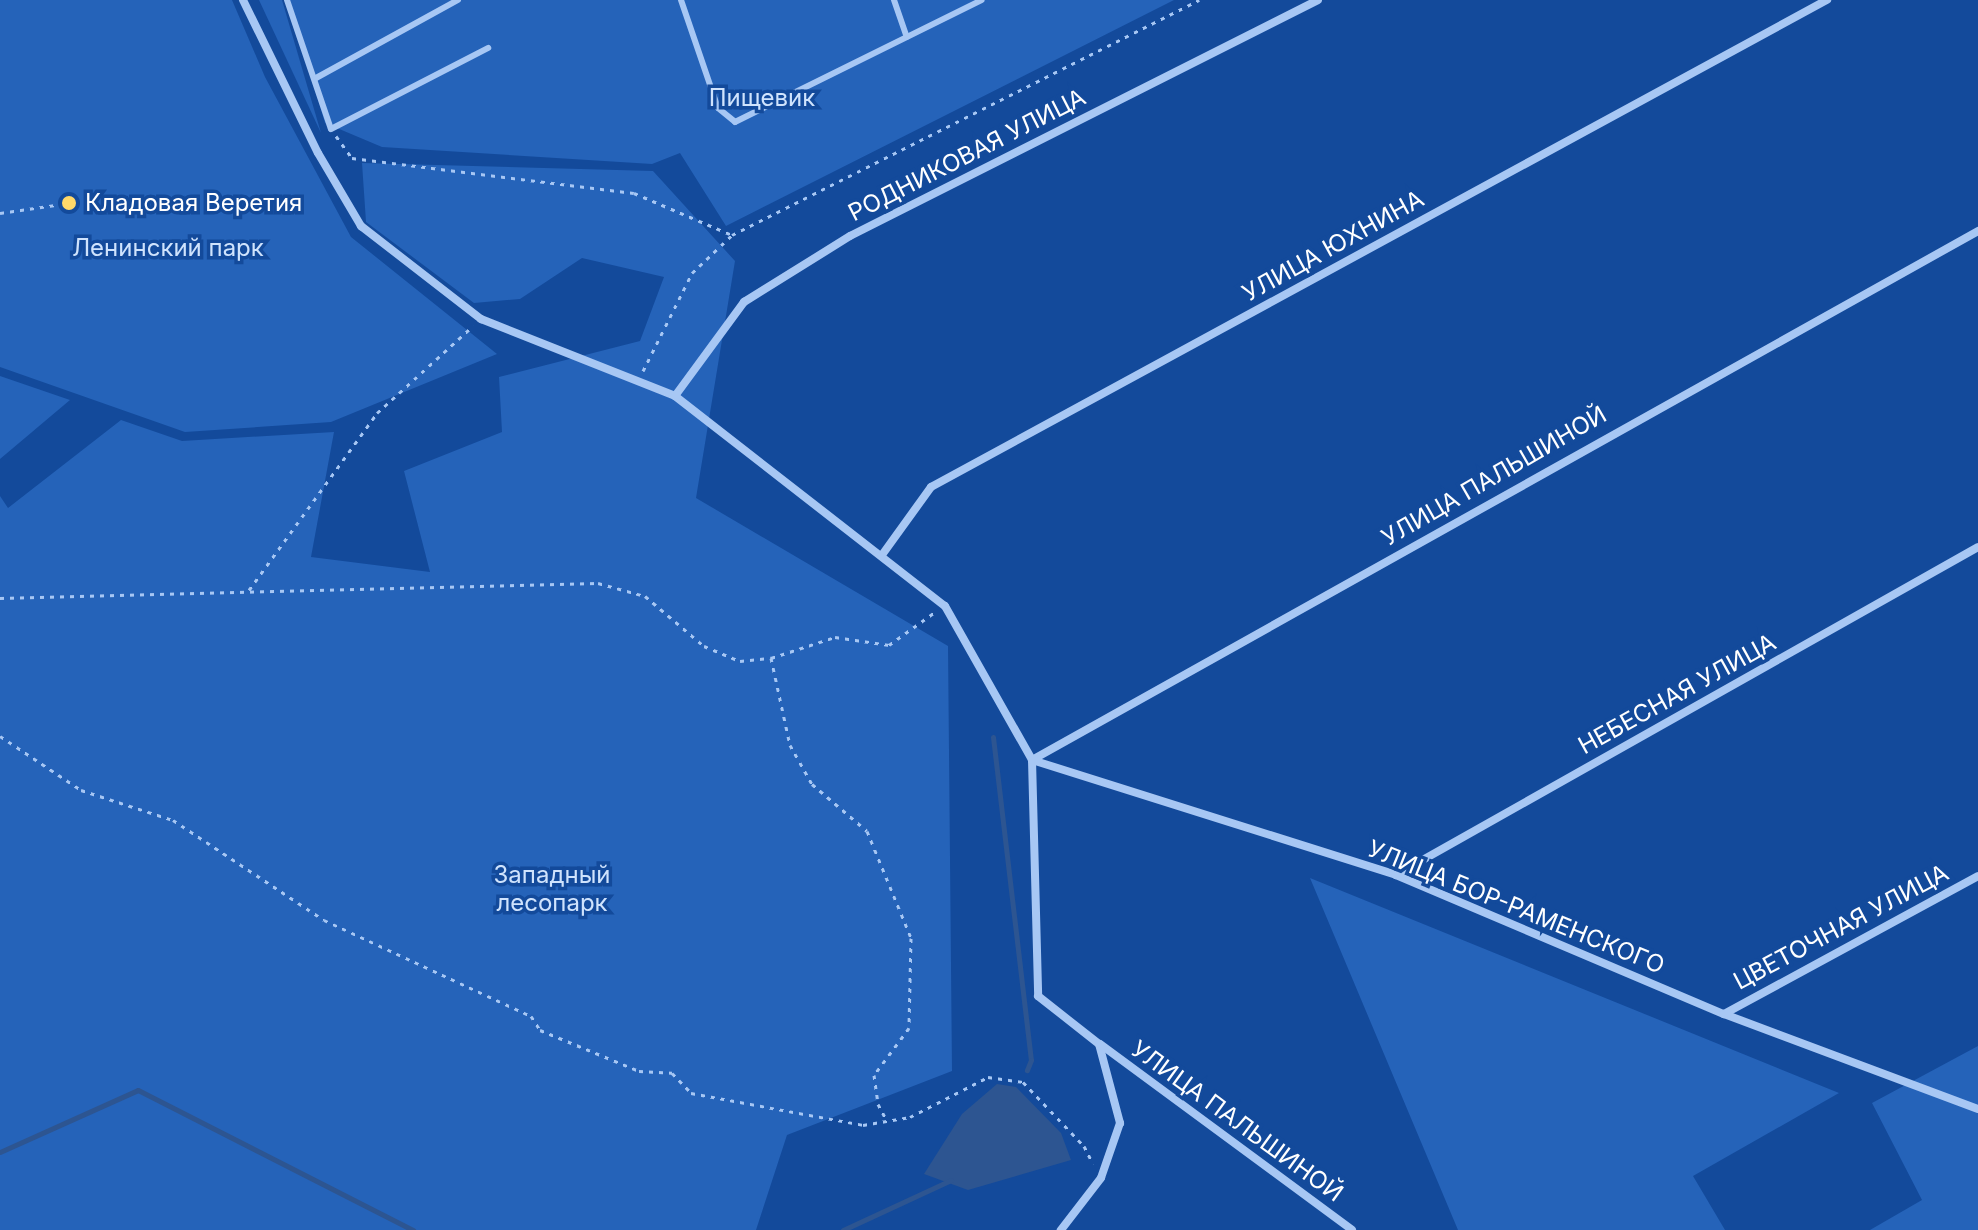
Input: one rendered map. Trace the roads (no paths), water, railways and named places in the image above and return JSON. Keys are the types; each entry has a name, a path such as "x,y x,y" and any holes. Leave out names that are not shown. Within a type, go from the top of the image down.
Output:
{"street":[{"path":"243,0 318,153 361,226 481,319 639,379 675,396 882,555 945,606 1032,760"},
{"name":"РОДНИКОВАЯ УЛИЦА","path":"675,396 744,302 850,236 1318,0"},
{"name":"УЛИЦА ЮХНИНА","path":"882,555 931,487 1827,0"},
{"name":"УЛИЦА ПАЛЬШИНОЙ","path":"1352,1230 1038,996 1032,760 1978,231"},
{"name":"НЕБЕСНАЯ УЛИЦА","path":"1396,875 1978,547"},
{"name":"УЛИЦА БОР-РАМЕНСКОГО","path":"1032,760 1396,875 1724,1014 1977,1108"},
{"name":"ЦВЕТОЧНАЯ УЛИЦА","path":"1724,1014 1978,876"},
{"path":"1061,1230 1101,1178 1120,1123 1099,1044"}],"lane":[{"path":"287,0 331,129 488,48"},
{"path":"316,78 458,0"},
{"path":"681,0 718,108 735,122 982,0"},
{"path":"894,0 907,37"}],"waterway":[{"path":"993,737 1031,1060 1027,1070"},
{"path":"0,1152 138,1090 413,1230"},
{"path":"843,1230 951,1180"}],"place":[{"name":"Кладовая Веретия","path":"69,203"}],"park label":[{"name":"Пищевик","path":"762,98"},
{"name":"Ленинский парк","path":"168,248"},
{"name":"Западный лесопарк","path":"552,889"}]}
